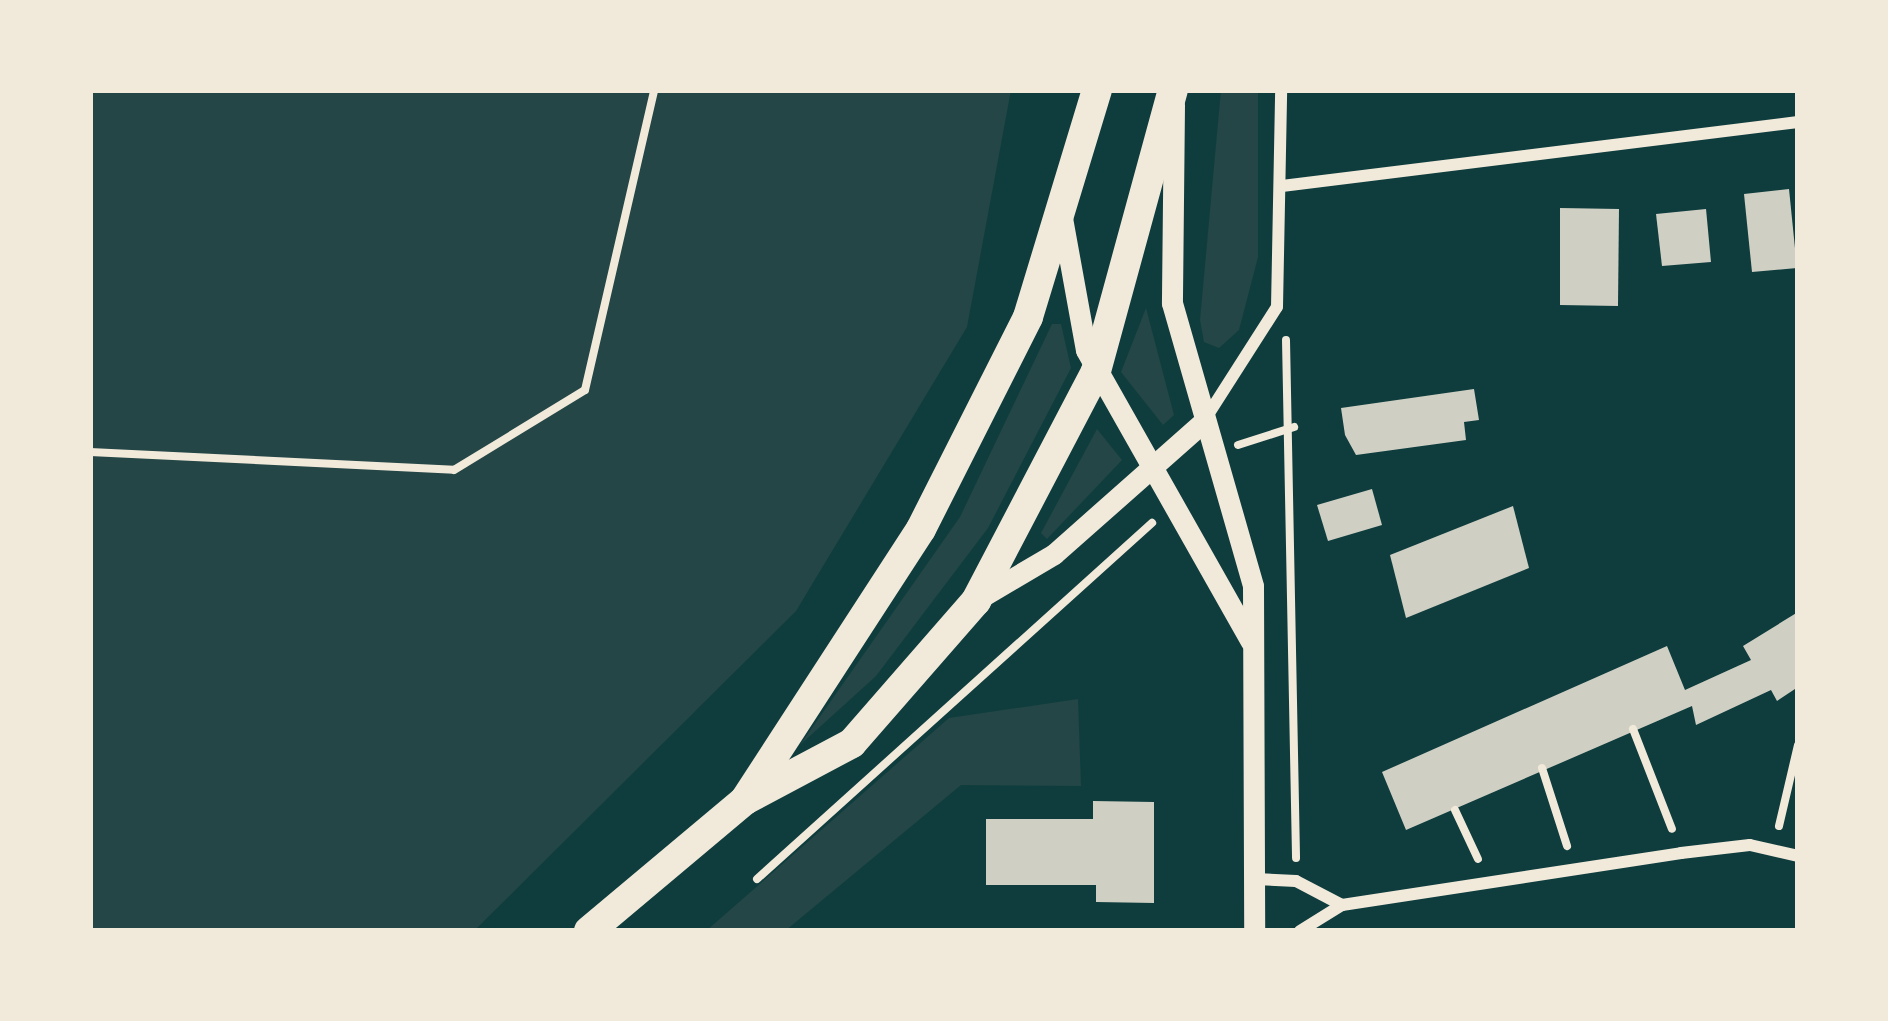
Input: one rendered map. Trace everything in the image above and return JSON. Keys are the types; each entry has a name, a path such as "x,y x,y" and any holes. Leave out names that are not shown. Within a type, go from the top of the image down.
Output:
{"main road":[{"path":"745,800 921,529 1028,317 1062,218 1097,90"},
{"path":"589,931 745,800 852,743 976,601 1096,370 1173,91"}],"street":[{"path":"976,601 1054,554 1156,469 1203,422 1277,307 1280,90"},
{"path":"1173,91 1172,303 1203,422 1243,527 1256,654 1254,931"},
{"path":"1282,186 1798,122"},
{"path":"1062,218 1096,370 1156,469 1256,654"},
{"path":"1300,931 1342,905 1488,882 1681,853 1774,848 1798,856"},
{"path":"1255,879 1296,881 1342,905"}],"path":[{"path":"90,452 454,470 585,391 654,90"},
{"path":"1277,307 1295,372 1296,881"},
{"path":"758,879 1137,542"},
{"path":"1633,729 1681,853"},
{"path":"1774,848 1798,745"},
{"path":"1542,768 1574,870"},
{"path":"1455,810 1488,882"}],"shaded area":[{"path":"90,90 1011,90 967,327 796,611 474,931 90,931"},
{"path":"1221,90 1258,90 1258,257 1239,330 1219,348 1204,342 1200,320"},
{"path":"1146,308 1174,415 1163,425 1121,372"},
{"path":"1052,324 1061,324 1071,368 988,528 876,676 800,745 960,517"},
{"path":"1097,429 1122,460 1047,539 1041,533"},
{"path":"1078,699 1081,786 961,785 785,931 706,931 949,718"}],"building":[{"path":"1789,189 1797,268 1752,272 1744,194"},
{"path":"1560,208 1619,209 1618,306 1560,305"},
{"path":"1706,209 1711,262 1662,266 1656,214"},
{"path":"1474,389 1479,420 1464,422 1466,440 1356,455 1345,435 1341,408"},
{"path":"1372,489 1382,525 1328,541 1317,505"},
{"path":"1513,506 1529,568 1406,618 1390,555"},
{"path":"1798,612 1798,687 1777,701 1771,690 1696,725 1692,706 1406,830 1382,772 1667,646 1685,690 1751,660 1743,646"},
{"path":"1093,801 1154,802 1154,903 1096,902 1096,885 986,885 986,819 1093,819"}]}
